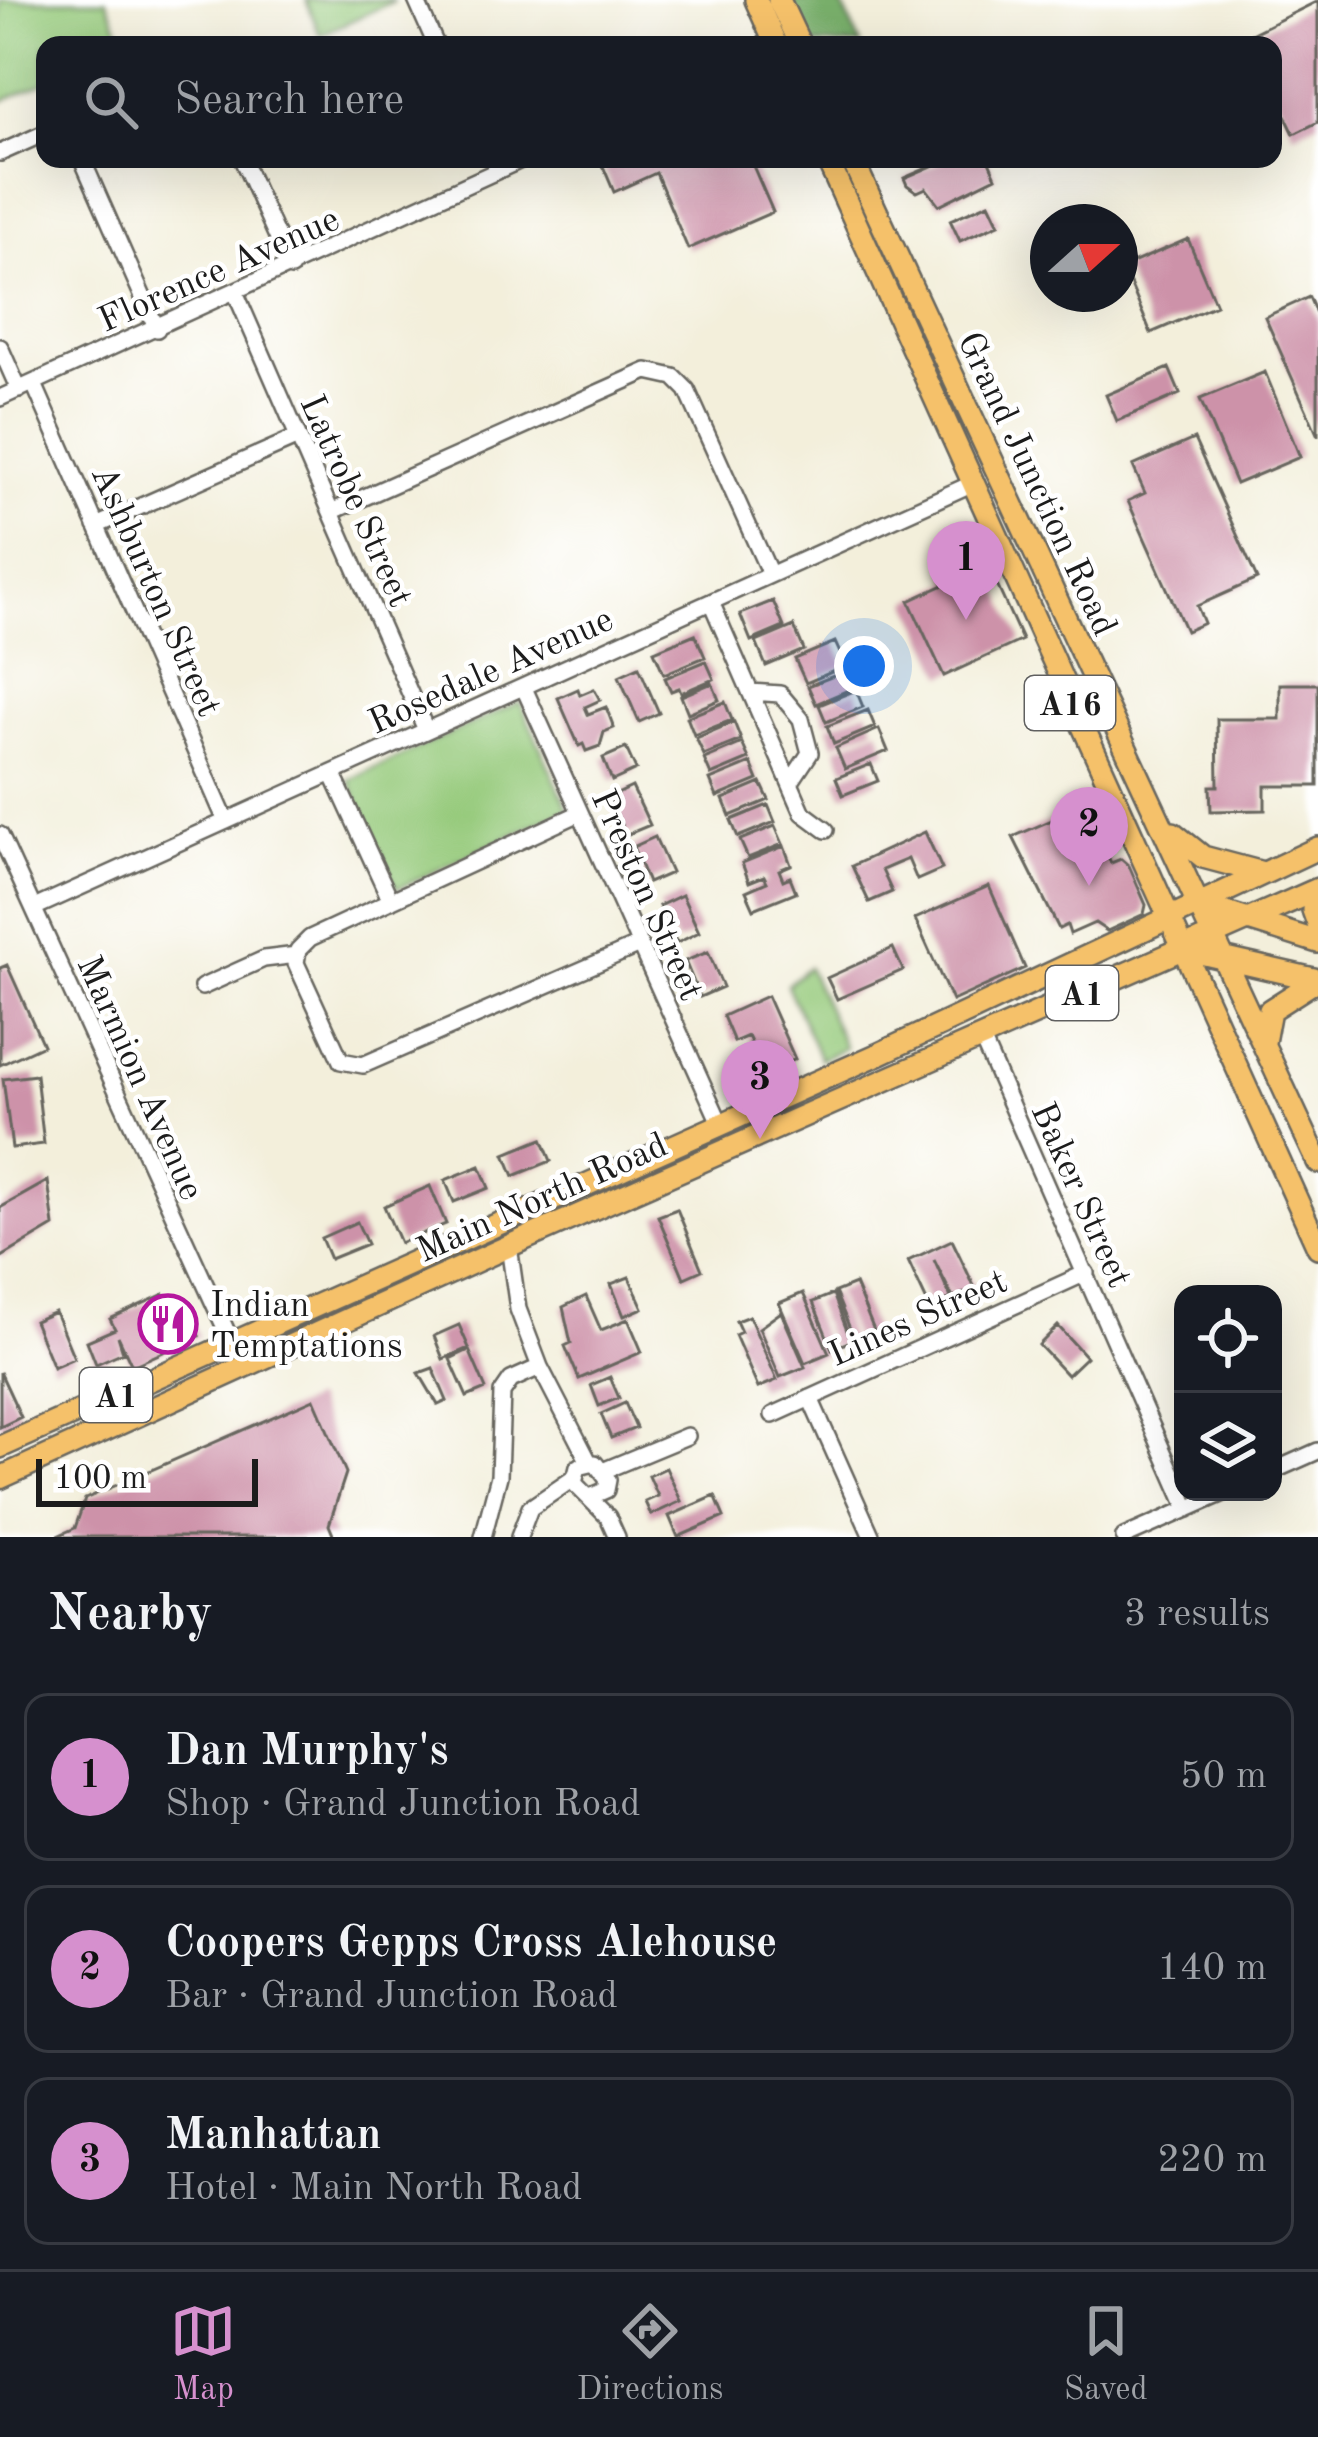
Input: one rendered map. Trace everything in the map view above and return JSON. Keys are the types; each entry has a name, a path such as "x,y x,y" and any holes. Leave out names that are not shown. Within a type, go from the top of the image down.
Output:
{"highway":[{"path":"756,0 779,36"},
{"path":"779,0 782,36"},
{"name":"Grand Junction Road","path":"831,168 970,485 1318,1247"},
{"name":"Grand Junction Road","path":"856,168 1318,1162"},
{"path":"970,485 997,472"},
{"path":"1164,823 1202,857 1263,872"},
{"name":"A1","path":"1170,921 1318,848"},
{"path":"1318,891 1313,910 1318,924"},
{"name":"A1","path":"1183,949 1318,891"},
{"path":"1201,904 1243,922 1318,942"},
{"name":"Main North Road","path":"0,1448 1170,921"},
{"path":"1183,949 1318,980"},
{"name":"Main North Road","path":"0,1478 509,1246 1183,949"},
{"path":"1264,1044 1270,1010 1318,980"},
{"path":"721,1125 731,1147"},
{"path":"499,1222 509,1246"},
{"path":"232,1343 242,1368"},
{"path":"89,1407 145,1395 170,1400"}],"street":[{"path":"416,0 432,36"},
{"path":"0,153 36,137"},
{"path":"86,168 157,329"},
{"path":"246,168 291,268"},
{"name":"Florence Avenue","path":"0,398 291,268 486,168"},
{"name":"Latrobe Street","path":"236,294 426,730"},
{"name":"Ashburton Street","path":"0,347 26,387 97,526 226,821"},
{"path":"331,512 647,371 674,377 687,390 770,574"},
{"path":"97,526 298,437"},
{"name":"Rosedale Avenue","path":"34,908 970,485"},
{"path":"711,602 803,813 826,830"},
{"name":"Preston Street","path":"524,688 721,1125"},
{"path":"750,692 780,694 801,719 810,753 790,783"},
{"path":"332,772 391,901"},
{"path":"580,814 310,938 296,963 340,1061 363,1065 639,945"},
{"name":"Marmion Avenue","path":"0,836 232,1343"},
{"path":"202,987 264,959 297,955"},
{"name":"Baker Street","path":"981,1037 1188,1509"},
{"path":"509,1246 518,1310 586,1481 617,1537"},
{"name":"Lines Street","path":"772,1414 1086,1273"},
{"path":"484,1537 499,1476 502,1393 511,1380 540,1367"},
{"path":"810,1398 872,1537"},
{"path":"519,1537 530,1508 687,1436"},
{"path":"1282,1467 1318,1451"},
{"path":"1124,1537 1206,1501"}],"green space":[{"path":"0,0 106,0 122,36 36,36 36,86 0,102"},
{"path":"306,0 394,0 394,1 320,35"},
{"path":"790,0 840,0 857,36 807,36"},
{"path":"520,702 568,809 397,889 349,780"},
{"path":"808,967 845,1048 820,1059 787,985"}],"building":[{"path":"1318,1 1318,122 1294,134 1282,109 1282,36 1247,36"},
{"path":"604,168 754,168 773,212 688,249 656,173 614,192"},
{"path":"927,168 992,168 996,177 939,205 926,188 917,192 904,178"},
{"path":"989,203 999,224 960,241 950,220"},
{"path":"1188,239 1216,305 1151,333 1138,302 1138,261"},
{"path":"1309,297 1318,318 1318,436 1265,317"},
{"path":"1169,368 1180,394 1117,421 1106,395"},
{"path":"1265,372 1300,457 1236,484 1200,399"},
{"path":"1194,439 1257,579 1197,606 1204,623 1186,631 1128,501 1145,493 1133,466"},
{"path":"982,552 1022,640 944,676 909,601 950,582 944,569"},
{"path":"773,601 784,627 751,641 740,614"},
{"path":"794,626 804,650 766,666 756,642"},
{"path":"695,634 705,657 664,674 654,651"},
{"path":"835,642 846,666 806,683 795,659"},
{"path":"706,661 714,679 681,693 679,688 671,691 665,678"},
{"path":"859,666 865,683 816,704 808,686"},
{"path":"639,667 659,713 639,722 619,676"},
{"path":"712,683 719,700 688,713 681,696"},
{"path":"1280,684 1318,684 1318,786 1265,786 1265,810 1211,811 1210,786 1218,786 1217,719 1280,719"},
{"path":"578,689 580,695 594,689 600,700 585,707 588,714 606,707 614,728 604,732 600,746 586,751 583,744 579,746 558,698"},
{"path":"856,690 863,707 826,722 819,705"},
{"path":"725,702 732,720 694,735 687,717"},
{"path":"868,710 875,727 834,744 827,726"},
{"path":"734,722 741,740 704,755 696,738"},
{"path":"879,729 888,751 845,769 836,748"},
{"path":"742,743 749,759 711,775 704,759"},
{"path":"626,748 636,770 612,781 603,758"},
{"path":"751,763 758,780 717,797 710,780"},
{"path":"871,764 878,781 843,795 836,778"},
{"path":"761,783 769,800 730,816 723,799"},
{"path":"632,787 650,825 626,835 609,798"},
{"path":"768,805 775,822 738,837 731,820"},
{"path":"1068,813 1074,826 1091,819 1111,863 1121,859 1129,866 1146,905 1144,914 1107,931 1095,923 1070,934 1067,925 1059,929 1013,837"},
{"path":"775,826 783,844 748,858 740,840"},
{"path":"925,832 942,869 917,880 908,859 882,870 892,892 869,902 852,866"},
{"path":"655,837 671,873 648,883 633,847"},
{"path":"784,846 791,865 779,870 783,880 790,877 796,892 754,909 746,891 767,882 764,876 749,882 742,863"},
{"path":"989,886 1025,968 952,1001 915,919"},
{"path":"682,895 699,932 677,943 659,906"},
{"path":"893,948 903,970 837,999 827,978"},
{"path":"708,952 723,987 700,997 685,961"},
{"path":"7,965 43,1045 0,1065 0,968"},
{"path":"767,996 795,1059 765,1073 748,1036 734,1042 723,1016"},
{"path":"36,1075 44,1144 12,1148 3,1079"},
{"path":"542,1139 551,1161 514,1176 505,1154"},
{"path":"480,1166 489,1188 454,1202 445,1180"},
{"path":"48,1181 54,1226 0,1258 0,1208"},
{"path":"430,1186 446,1224 400,1243 384,1206"},
{"path":"677,1209 702,1270 684,1278 658,1216"},
{"path":"357,1222 367,1244 330,1259 321,1238"},
{"path":"952,1240 975,1288 953,1298 934,1260 951,1298 930,1308 908,1261"},
{"path":"629,1277 643,1308 624,1316 611,1284"},
{"path":"855,1284 875,1333 855,1341 835,1292"},
{"path":"803,1293 829,1353 805,1363 779,1303"},
{"path":"164,1294 167,1300 174,1297 180,1310 186,1308 199,1336 132,1366 118,1336 123,1352 96,1364 87,1341 115,1329 110,1319"},
{"path":"833,1294 851,1341 832,1349 813,1302"},
{"path":"586,1296 601,1330 628,1319 642,1352 579,1379 565,1346 571,1343 563,1307"},
{"path":"55,1312 74,1358 53,1367 34,1321"},
{"path":"781,1312 805,1367 780,1377 759,1328"},
{"path":"749,1316 777,1380 758,1388 735,1335 741,1332 736,1321"},
{"path":"459,1325 469,1348 443,1359 434,1336"},
{"path":"1058,1326 1086,1357 1067,1375 1039,1345"},
{"path":"469,1350 486,1389 467,1397 450,1359"},
{"path":"433,1368 447,1401 438,1405 419,1373"},
{"path":"0,1372 21,1417 0,1427"},
{"path":"610,1377 619,1398 599,1406 591,1385"},
{"path":"314,1399 346,1473 329,1525 334,1537 55,1537 75,1528 85,1499"},
{"path":"625,1403 636,1428 611,1438 601,1414"},
{"path":"666,1468 681,1501 651,1515 645,1502 658,1496 649,1476"},
{"path":"715,1496 724,1517 678,1537 669,1516"}],"place":[{"name":"Dan Murphy's","path":"966,620"},
{"name":"Coopers Gepps Cross Alehouse","path":"1089,886"},
{"name":"Manhattan","path":"760,1139"},
{"name":"Indian Temptations","path":"168,1324"}]}
